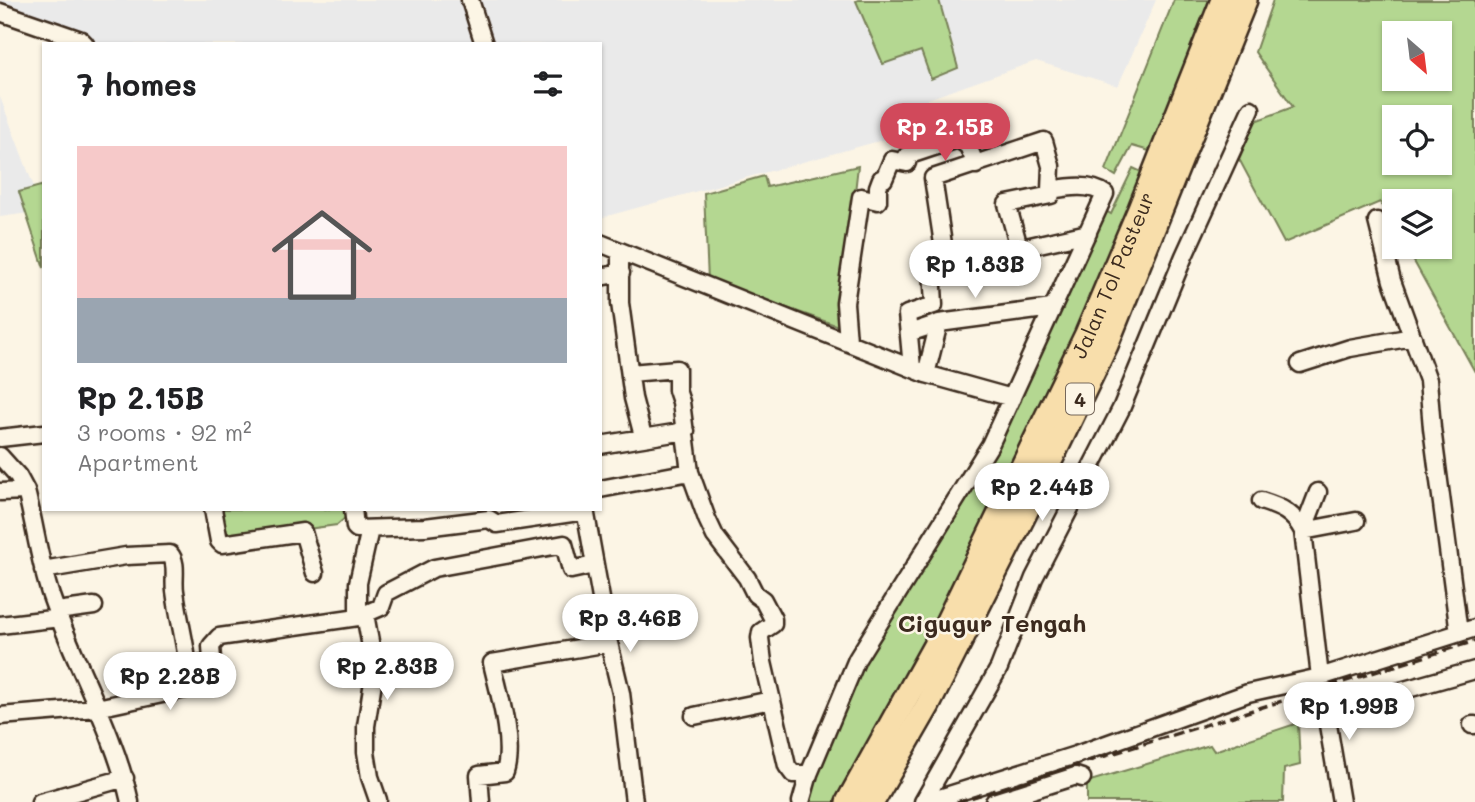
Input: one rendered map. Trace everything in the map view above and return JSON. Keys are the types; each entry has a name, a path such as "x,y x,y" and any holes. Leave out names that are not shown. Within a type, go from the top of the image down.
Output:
{"highway":[{"name":"Jalan Tol Pasteur","path":"873,788 942,633 1087,334 1223,0"},
{"name":"Jalan Tol Pasteur","path":"848,802 873,788 928,705 1024,515 1107,345 1245,0"}],"street":[{"path":"470,0 483,42"},
{"path":"0,12 83,42"},
{"path":"925,802 999,668 1034,578 1121,409 1184,256 1251,109"},
{"path":"848,341 845,303 861,197 878,201 878,187 892,160 907,163 906,156 958,139 968,146 976,164"},
{"path":"946,264 933,178 1044,141 1051,166 1051,195 1007,204 1019,247"},
{"path":"801,802 809,774 857,659 990,445 1105,194 1098,189 1083,187 1050,190"},
{"path":"925,802 1076,755 1248,693 1320,677 1467,630 1432,428 1428,380 1392,281 1377,221"},
{"path":"919,371 907,314 934,305 930,270 946,264 1088,233"},
{"path":"602,244 919,371 1012,398"},
{"path":"620,251 621,303 633,398 643,436"},
{"path":"602,277 621,273"},
{"path":"909,333 939,323 1052,308"},
{"path":"919,371 939,323"},
{"path":"1300,364 1350,348 1413,337"},
{"path":"631,373 677,369 677,390 686,431 690,472 715,536 774,619 773,624 761,632 760,638 771,700 787,766 793,774 809,774"},
{"path":"602,445 686,431"},
{"path":"0,438 42,433"},
{"path":"0,456 18,476 26,491 43,570 59,615 110,735 130,802"},
{"path":"602,489 690,472"},
{"path":"0,492 26,491"},
{"path":"1303,531 1318,492"},
{"path":"1261,500 1285,509 1303,531 1320,677"},
{"path":"213,511 219,541 222,544 303,532 315,573"},
{"path":"353,511 356,529 425,527 489,519 497,524 579,511"},
{"path":"585,511 609,643 621,693 634,802"},
{"path":"1303,531 1356,521"},
{"path":"370,529 358,583 362,615 375,668 366,726 366,752 370,777 378,800"},
{"path":"189,668 212,660 213,642 219,637 276,631 362,615 382,606 383,595 386,593 434,568 564,544 571,570 594,565"},
{"path":"0,716 97,708 188,689 189,668 174,588 174,559 170,554 126,556 43,570"},
{"path":"0,625 94,606"},
{"path":"481,802 479,775 505,772 507,766 501,704 492,663 609,643"},
{"path":"1326,712 1475,670"},
{"path":"1323,695 1341,802"},
{"path":"694,716 771,700"},
{"path":"993,802 1076,776 1082,778"},
{"path":"40,802 125,778"}],"shaded area":[{"path":"0,0 1156,0 1118,86 1036,61 928,99 890,138 602,217 602,42 66,42 0,21"},
{"path":"0,97 42,211 0,217"}],"green space":[{"path":"939,0 958,68 931,79 921,51 883,64 856,1"},
{"path":"1174,0 1213,0 1153,152 1132,146 1116,176 1106,170"},
{"path":"1273,0 1475,0 1475,372 1413,259 1452,259 1452,189 1382,189 1382,205 1380,202 1284,243 1239,159 1255,121 1293,107 1255,52"},
{"path":"858,166 842,304 844,328 708,280 704,193 764,176 767,187"},
{"path":"1133,168 1146,174 1024,448 836,802 805,802 866,655 915,580 1104,210 1111,214"},
{"path":"42,186 42,262 19,192"},
{"path":"218,511 353,511 337,525 233,539 223,529"},
{"path":"1298,723 1300,765 1284,769 1283,802 1087,802 1087,782 1210,745 1214,751"}],"railway":[{"path":"957,802 1475,641"}],"district":[{"name":"Cigugur Tengah","path":"992,622"}]}
